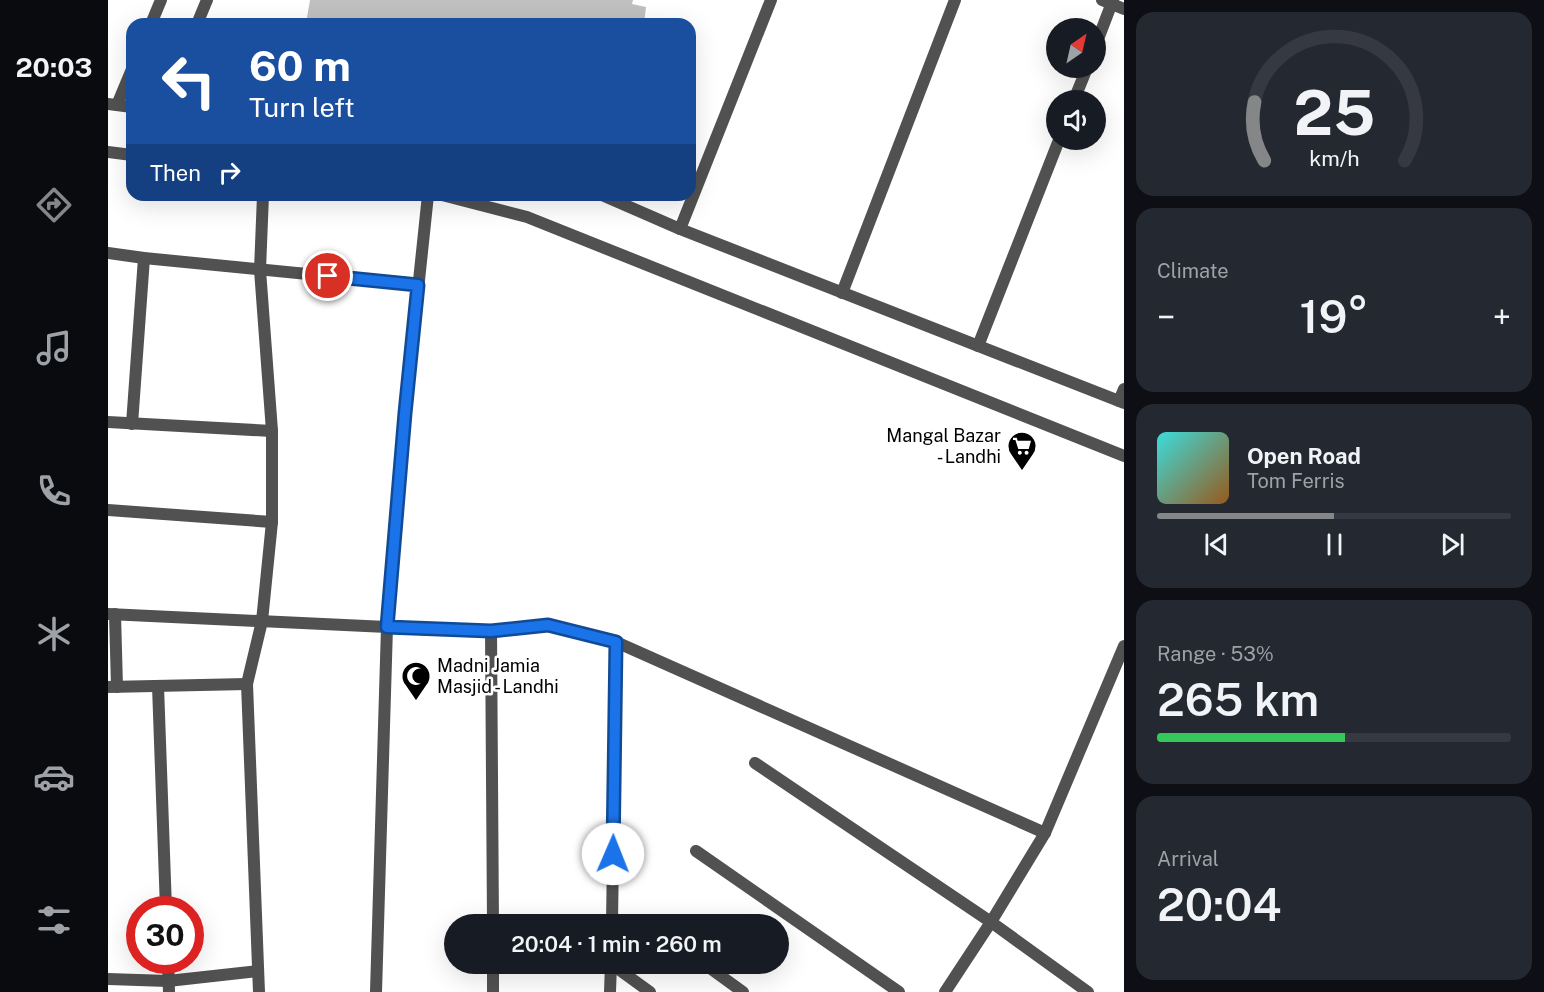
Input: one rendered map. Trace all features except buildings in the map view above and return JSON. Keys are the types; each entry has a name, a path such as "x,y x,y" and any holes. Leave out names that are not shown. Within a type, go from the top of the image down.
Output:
{"street":[{"path":"154,18 161,0"},
{"path":"200,18 207,0"},
{"path":"696,189 771,0"},
{"path":"842,293 955,0"},
{"path":"1104,18 1109,1 1124,9"},
{"path":"112,104 126,80"},
{"path":"978,346 1055,150"},
{"path":"108,152 126,154"},
{"path":"259,992 247,684 262,621 272,522 272,431 260,270 263,201"},
{"path":"376,992 387,627 405,413 427,201"},
{"path":"465,201 527,217 1124,456"},
{"path":"617,201 680,229 1121,402 1124,389"},
{"path":"680,229 691,201"},
{"path":"108,253 418,285"},
{"path":"132,424 144,258"},
{"path":"108,422 272,431"},
{"path":"108,510 272,522"},
{"path":"247,684 113,687 112,614 491,631 548,625 616,642 1045,833"},
{"path":"491,631 493,914"},
{"path":"612,914 616,642"},
{"path":"945,992 1045,833 1124,646"},
{"path":"158,686 166,896"},
{"path":"755,763 991,922 1088,992"},
{"path":"696,851 899,992"},
{"path":"108,979 169,986 258,971"},
{"path":"493,974 494,992"},
{"path":"610,992 611,974"},
{"path":"626,974 650,992"},
{"path":"718,974 743,992"}],"place":[{"name":"Mangal Bazar - Landhi","path":"1022,472"},
{"name":"Madni Jamia Masjid - Landhi","path":"416,702"}],"route":[{"path":"328,276 418,285 387,627 491,631 548,625 616,642 613,854"}]}
